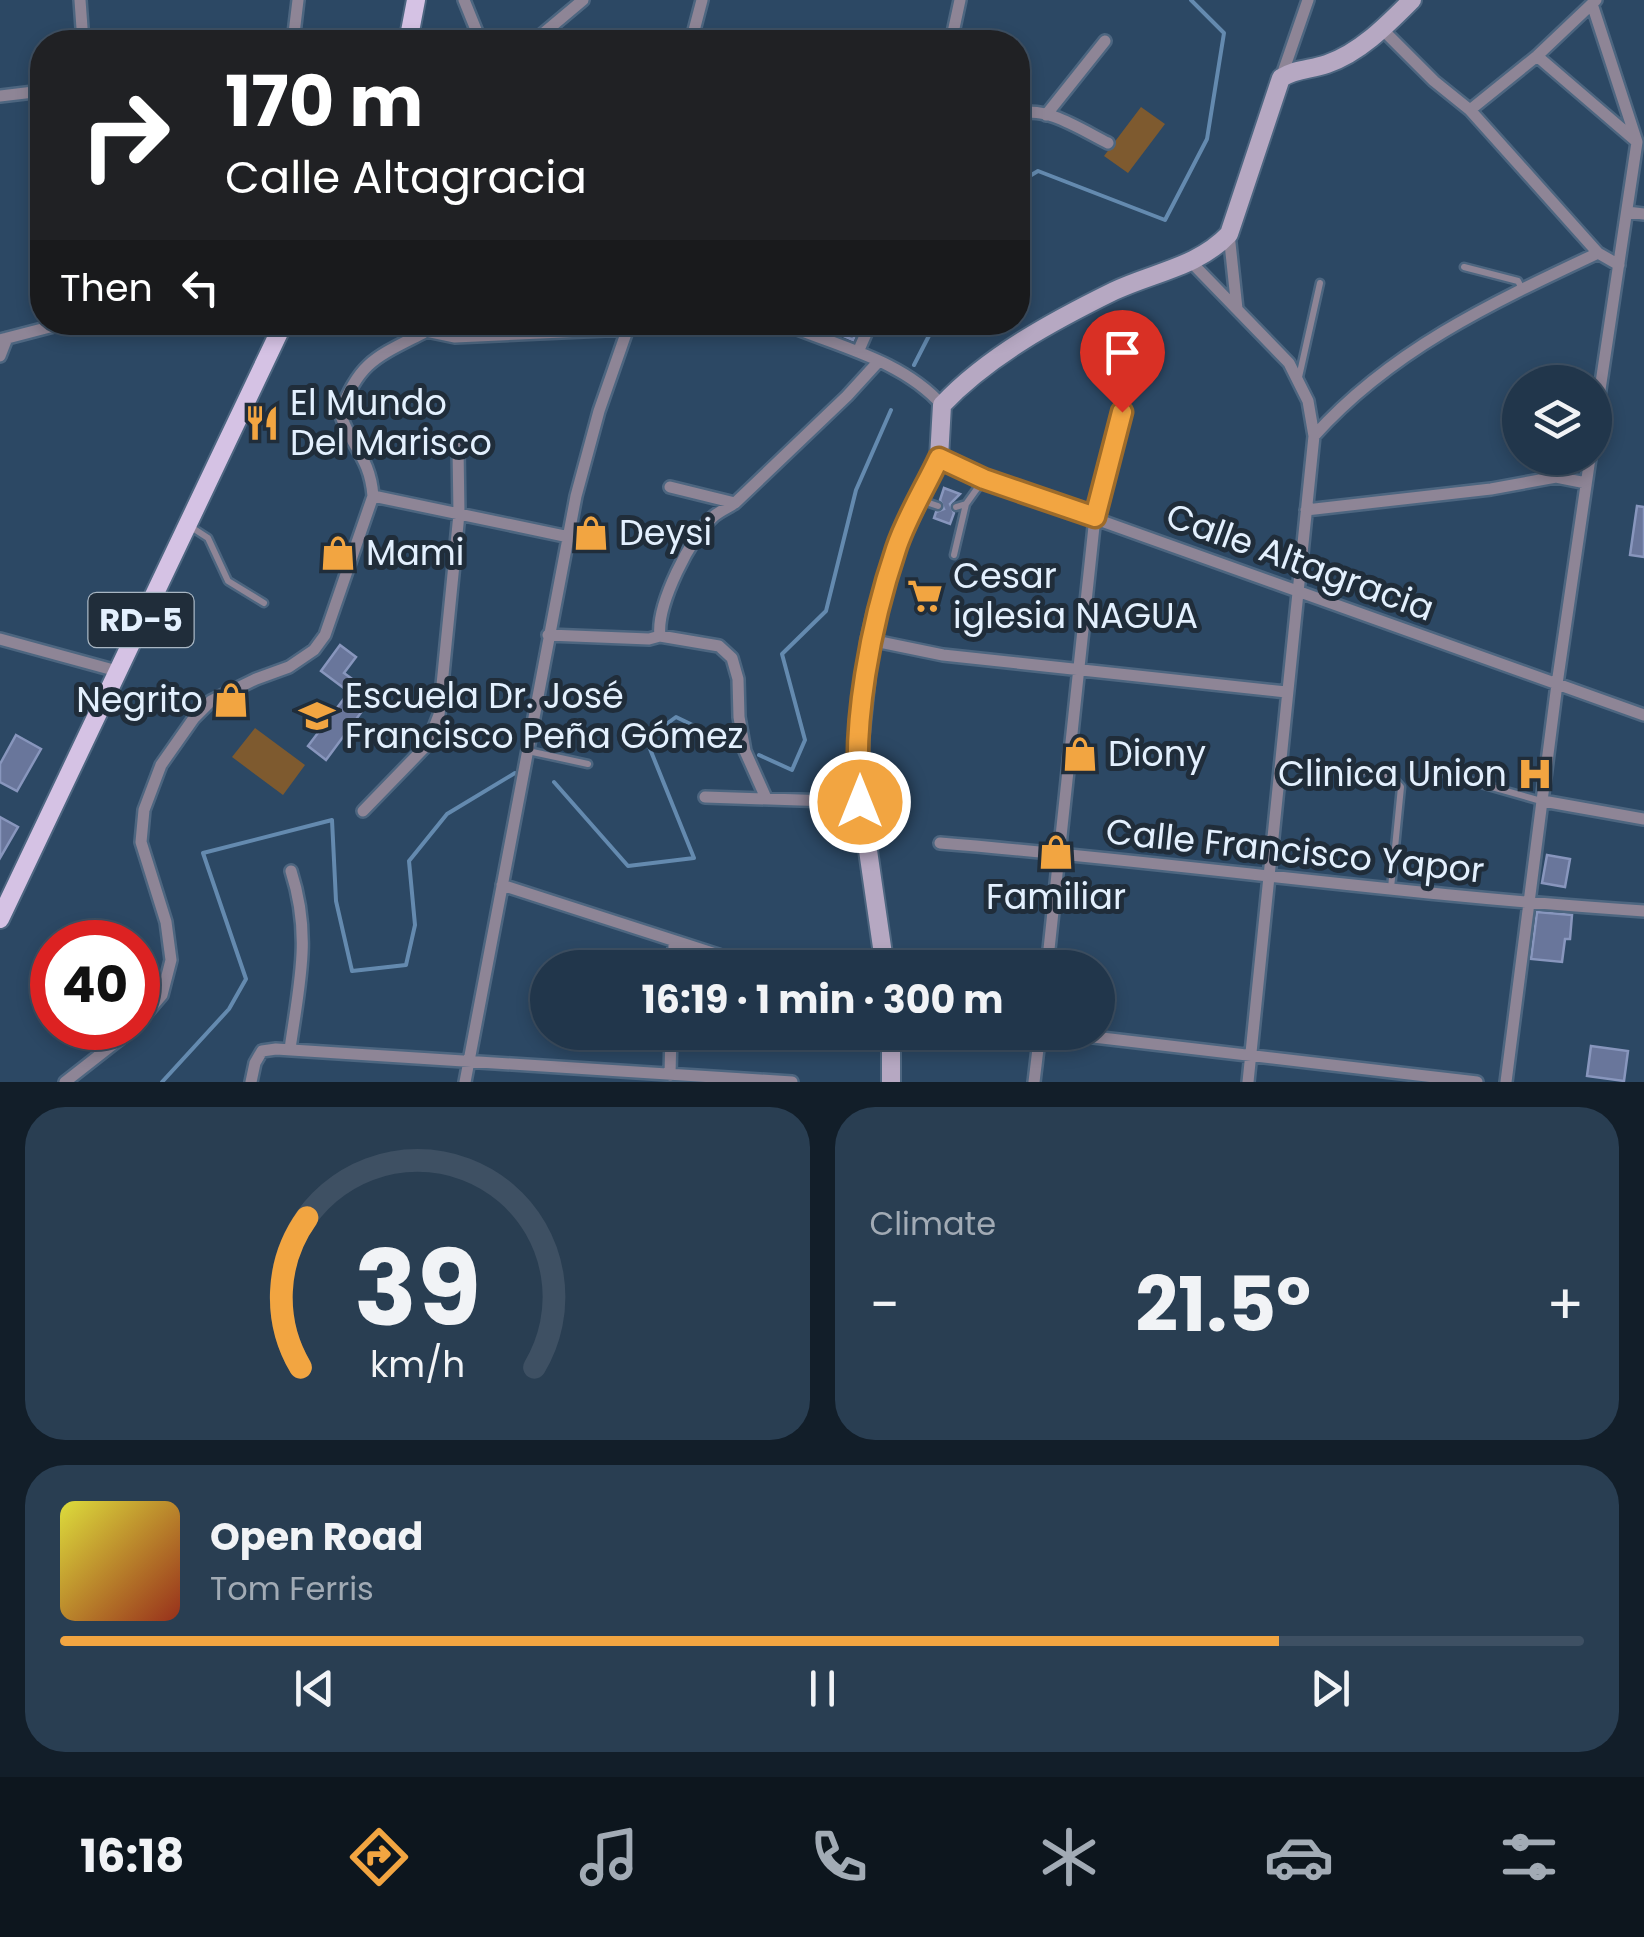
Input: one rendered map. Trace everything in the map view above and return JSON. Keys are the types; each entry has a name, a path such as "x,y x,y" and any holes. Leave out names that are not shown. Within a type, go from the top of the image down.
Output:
{"main road":[{"path":"410,30 416,0"},
{"name":"RD-5","path":"0,918 278,335"}],"street":[{"path":"80,0 82,30"},
{"path":"294,30 298,0"},
{"path":"464,0 476,30"},
{"path":"547,30 583,0"},
{"path":"695,30 702,0"},
{"path":"954,30 960,0"},
{"path":"1237,311 1229,234 1308,0"},
{"path":"1280,78 1297,68 1324,66 1342,57 1382,30 1412,0"},
{"path":"1470,110 1537,56 1594,2 1640,143 1604,365"},
{"path":"1382,30 1434,82 1470,110 1598,252 1619,266"},
{"path":"1046,115 1105,41"},
{"path":"1537,56 1640,143"},
{"path":"0,96 30,92"},
{"path":"1030,113 1046,115 1108,143"},
{"path":"1628,212 1644,214"},
{"path":"882,950 860,802 860,735 870,640 897,545 939,458 942,406 963,383 998,357 1114,291 1192,263 1213,251 1229,234"},
{"path":"1314,436 1352,398 1408,352 1459,320 1598,252"},
{"path":"1192,263 1289,363 1308,402 1314,436 1248,1082"},
{"path":"0,356 3,339 30,332"},
{"path":"160,997 171,960 166,922 141,842 144,810 161,765 194,718 212,701 289,666 314,650 324,635 373,496 365,458 340,413 356,376 419,335"},
{"path":"436,335 499,335"},
{"path":"465,1082 576,496 625,335"},
{"path":"814,335 923,384 942,406"},
{"path":"858,352 865,335"},
{"path":"660,636 658,621 664,598 713,516 735,503 878,362"},
{"path":"1050,950 1095,517 1122,412"},
{"path":"363,811 428,745 439,715 459,514 458,448"},
{"name":"Calle Altagracia","path":"939,458 984,479 1644,715"},
{"path":"1506,1082 1587,475"},
{"path":"1306,510 1491,489 1556,476 1586,484"},
{"path":"670,487 735,503"},
{"path":"373,496 569,537"},
{"path":"548,635 649,640 660,636 719,646 732,658 746,750 766,798"},
{"path":"0,639 117,671"},
{"path":"870,640 943,655 1286,692"},
{"path":"705,797 860,802"},
{"path":"1543,801 1644,819"},
{"name":"Calle Francisco Yapor","path":"940,843 1270,874 1530,904 1644,912"},
{"path":"290,871 302,916 304,948 290,1050"},
{"path":"502,885 700,950"},
{"path":"674,942 674,950"},
{"path":"1115,1039 1478,1082"},
{"path":"64,1082 104,1050"},
{"path":"251,1082 262,1051 290,1050 792,1082"},
{"path":"670,1075 671,1050"},
{"path":"891,1050 891,1082"},
{"path":"1034,1082 1038,1050"}],"lane":[{"path":"1464,267 1518,281 1522,289"},
{"path":"1298,378 1320,283"},
{"path":"954,555 966,504 984,479"},
{"path":"919,500 938,506"},
{"path":"956,508 966,504"},
{"path":"187,524 208,538 228,582 264,603"},
{"path":"527,751 588,764"},
{"path":"1362,771 1393,778 1401,787 1391,888"},
{"path":"1446,774 1543,801"}],"shaded area":[{"path":"1141,107 1165,124 1128,173 1104,156"},
{"path":"255,728 305,765 283,795 232,757"}],"building":[{"path":"944,488 960,494 950,504 954,513 950,524 934,518 936,512 944,509 940,500"},
{"path":"1637,506 1644,507 1644,557 1630,555"},
{"path":"340,645 356,657 344,673 374,695 326,760 308,746 349,692 321,671"},
{"path":"16,735 41,749 17,791 0,782 0,764"},
{"path":"0,817 18,827 0,858"},
{"path":"1547,855 1570,859 1565,887 1542,883"},
{"path":"1537,912 1572,915 1570,939 1565,939 1562,962 1531,959"},
{"path":"1591,1046 1628,1051 1624,1081 1587,1076"}],"waterway":[{"path":"1030,176 1038,171 1165,220 1207,139 1224,33 1191,0"},
{"path":"914,365 929,335"},
{"path":"759,755 792,770 805,740 782,654 826,611 856,490 891,410"},
{"path":"554,782 628,866 694,858 646,739 676,717 730,743"},
{"path":"162,1082 229,1009 246,979 203,853 332,820 336,901 352,971 406,965 415,925 409,861 447,814 515,773"}],"place":[{"name":"El Mundo Del Marisco","path":"262,423"},
{"name":"Deysi","path":"591,533"},
{"name":"Mami","path":"338,553"},
{"name":"Cesar iglesia NAGUA","path":"925,596"},
{"name":"Negrito","path":"231,700"},
{"name":"Escuela Dr. José Francisco Peña Gómez","path":"317,716"},
{"name":"Diony","path":"1080,754"},
{"name":"Clinica Union","path":"1535,774"},
{"name":"Familiar","path":"1056,852"}],"route":[{"path":"860,802 860,735 870,640 897,545 939,458 984,479 1095,517 1122,412"}]}
